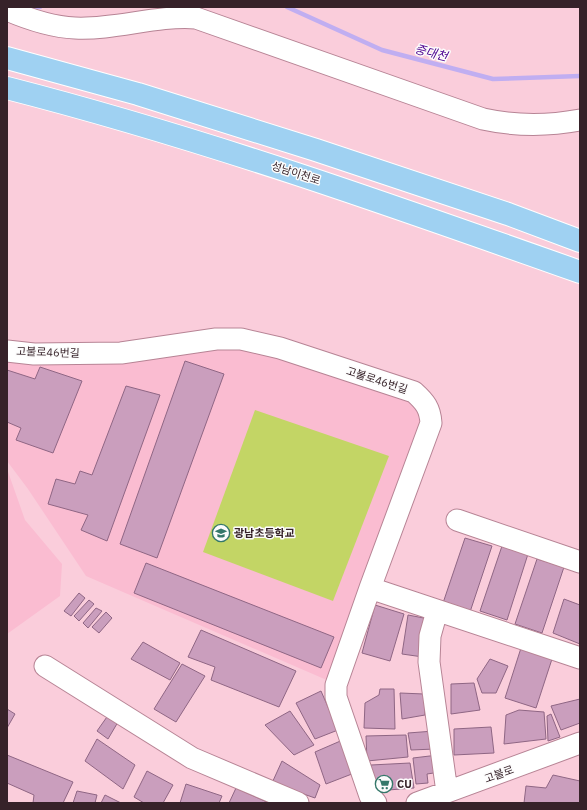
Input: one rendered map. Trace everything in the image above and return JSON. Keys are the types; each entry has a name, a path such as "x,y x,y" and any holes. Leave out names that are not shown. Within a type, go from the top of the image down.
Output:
{"highway":[{"path":"7,58 168,104 508,214 579,240"},
{"name":"성남이천로","path":"7,88 78,106 191,140 356,193 580,272"}],"street":[{"path":"7,10 24,17 74,28 179,17 196,18 483,119 507,124 526,125 580,120"},
{"name":"고불로46번길","path":"7,351 34,354 121,353 216,339 241,339 280,348 414,392 425,402 430,412 431,423 336,685 336,698 370,796 376,803"},
{"path":"457,520 580,562"},
{"path":"370,588 580,658"},
{"path":"437,611 430,636 429,662 447,792"},
{"path":"45,666 192,758 298,803"},
{"name":"고불로","path":"417,803 580,742"}],"shaded area":[{"name":"광남초등학교","path":"226,347 266,351 404,396 416,408 423,429 329,681 86,576 28,489 7,461 7,361"},
{"path":"7,469 25,520 62,564 60,596 7,634"}],"green space":[{"path":"255,410 389,456 333,601 203,552"}],"building":[{"path":"185,361 224,374 157,558 120,544"},
{"path":"40,367 82,381 53,453 16,440 21,428 7,422 7,370 35,379"},
{"path":"126,386 160,395 107,541 81,530 88,515 48,504 56,479 75,484 80,471 92,475"},
{"path":"465,538 492,546 470,612 443,603"},
{"path":"502,546 528,554 507,620 480,611"},
{"path":"537,559 564,567 542,633 515,624"},
{"path":"146,563 334,637 321,668 134,593"},
{"path":"79,593 85,598 71,616 64,611"},
{"path":"564,599 580,605 580,644 553,633"},
{"path":"89,600 94,604 79,621 74,616"},
{"path":"375,605 404,614 390,661 362,653"},
{"path":"96,608 102,611 88,628 83,623"},
{"path":"106,612 112,618 99,633 92,627"},
{"path":"408,615 429,619 423,657 402,654"},
{"path":"201,630 296,671 279,707 211,680 215,667 188,657"},
{"path":"143,642 180,663 170,680 131,659"},
{"path":"521,648 552,659 536,708 505,698"},
{"path":"490,659 508,666 496,693 482,693 477,679"},
{"path":"182,664 205,676 176,722 154,709"},
{"path":"474,683 480,710 451,714 451,684"},
{"path":"380,689 394,689 395,729 364,728 365,703 379,695"},
{"path":"321,691 338,730 315,739 296,703"},
{"path":"400,693 424,694 425,715 402,719"},
{"path":"580,699 580,723 561,730 551,706"},
{"path":"7,709 15,714 7,728"},
{"path":"519,710 544,712 546,739 504,744 506,715"},
{"path":"290,711 314,745 294,755 265,725"},
{"path":"109,714 118,722 108,739 97,731"},
{"path":"551,714 560,737 548,741 547,716"},
{"path":"491,727 494,753 454,755 454,729"},
{"path":"434,731 435,749 411,750 408,733"},
{"path":"406,735 408,757 367,761 366,736"},
{"path":"97,739 135,765 123,789 85,761"},
{"path":"345,739 357,772 326,784 315,752"},
{"path":"7,755 73,782 63,803 33,803 34,795 7,783"},
{"path":"438,755 440,772 427,774 428,783 416,784 413,758"},
{"path":"282,761 320,785 315,798 272,783"},
{"path":"410,763 414,788 375,791 371,765"},
{"path":"147,771 173,785 163,803 144,803 134,797"},
{"path":"553,775 580,781 580,803 524,803 526,786 546,788"},
{"path":"186,784 222,796 219,803 180,803"},
{"path":"236,788 269,803 229,803"},
{"path":"77,791 97,795 95,803 73,803"},
{"path":"105,795 121,803 101,803"}],"waterway":[{"name":"중대천","path":"287,7 382,50 493,79 580,76"}],"place":[{"name":"광남초등학교","path":"221,533"},
{"name":"CU","path":"384,784"}]}
